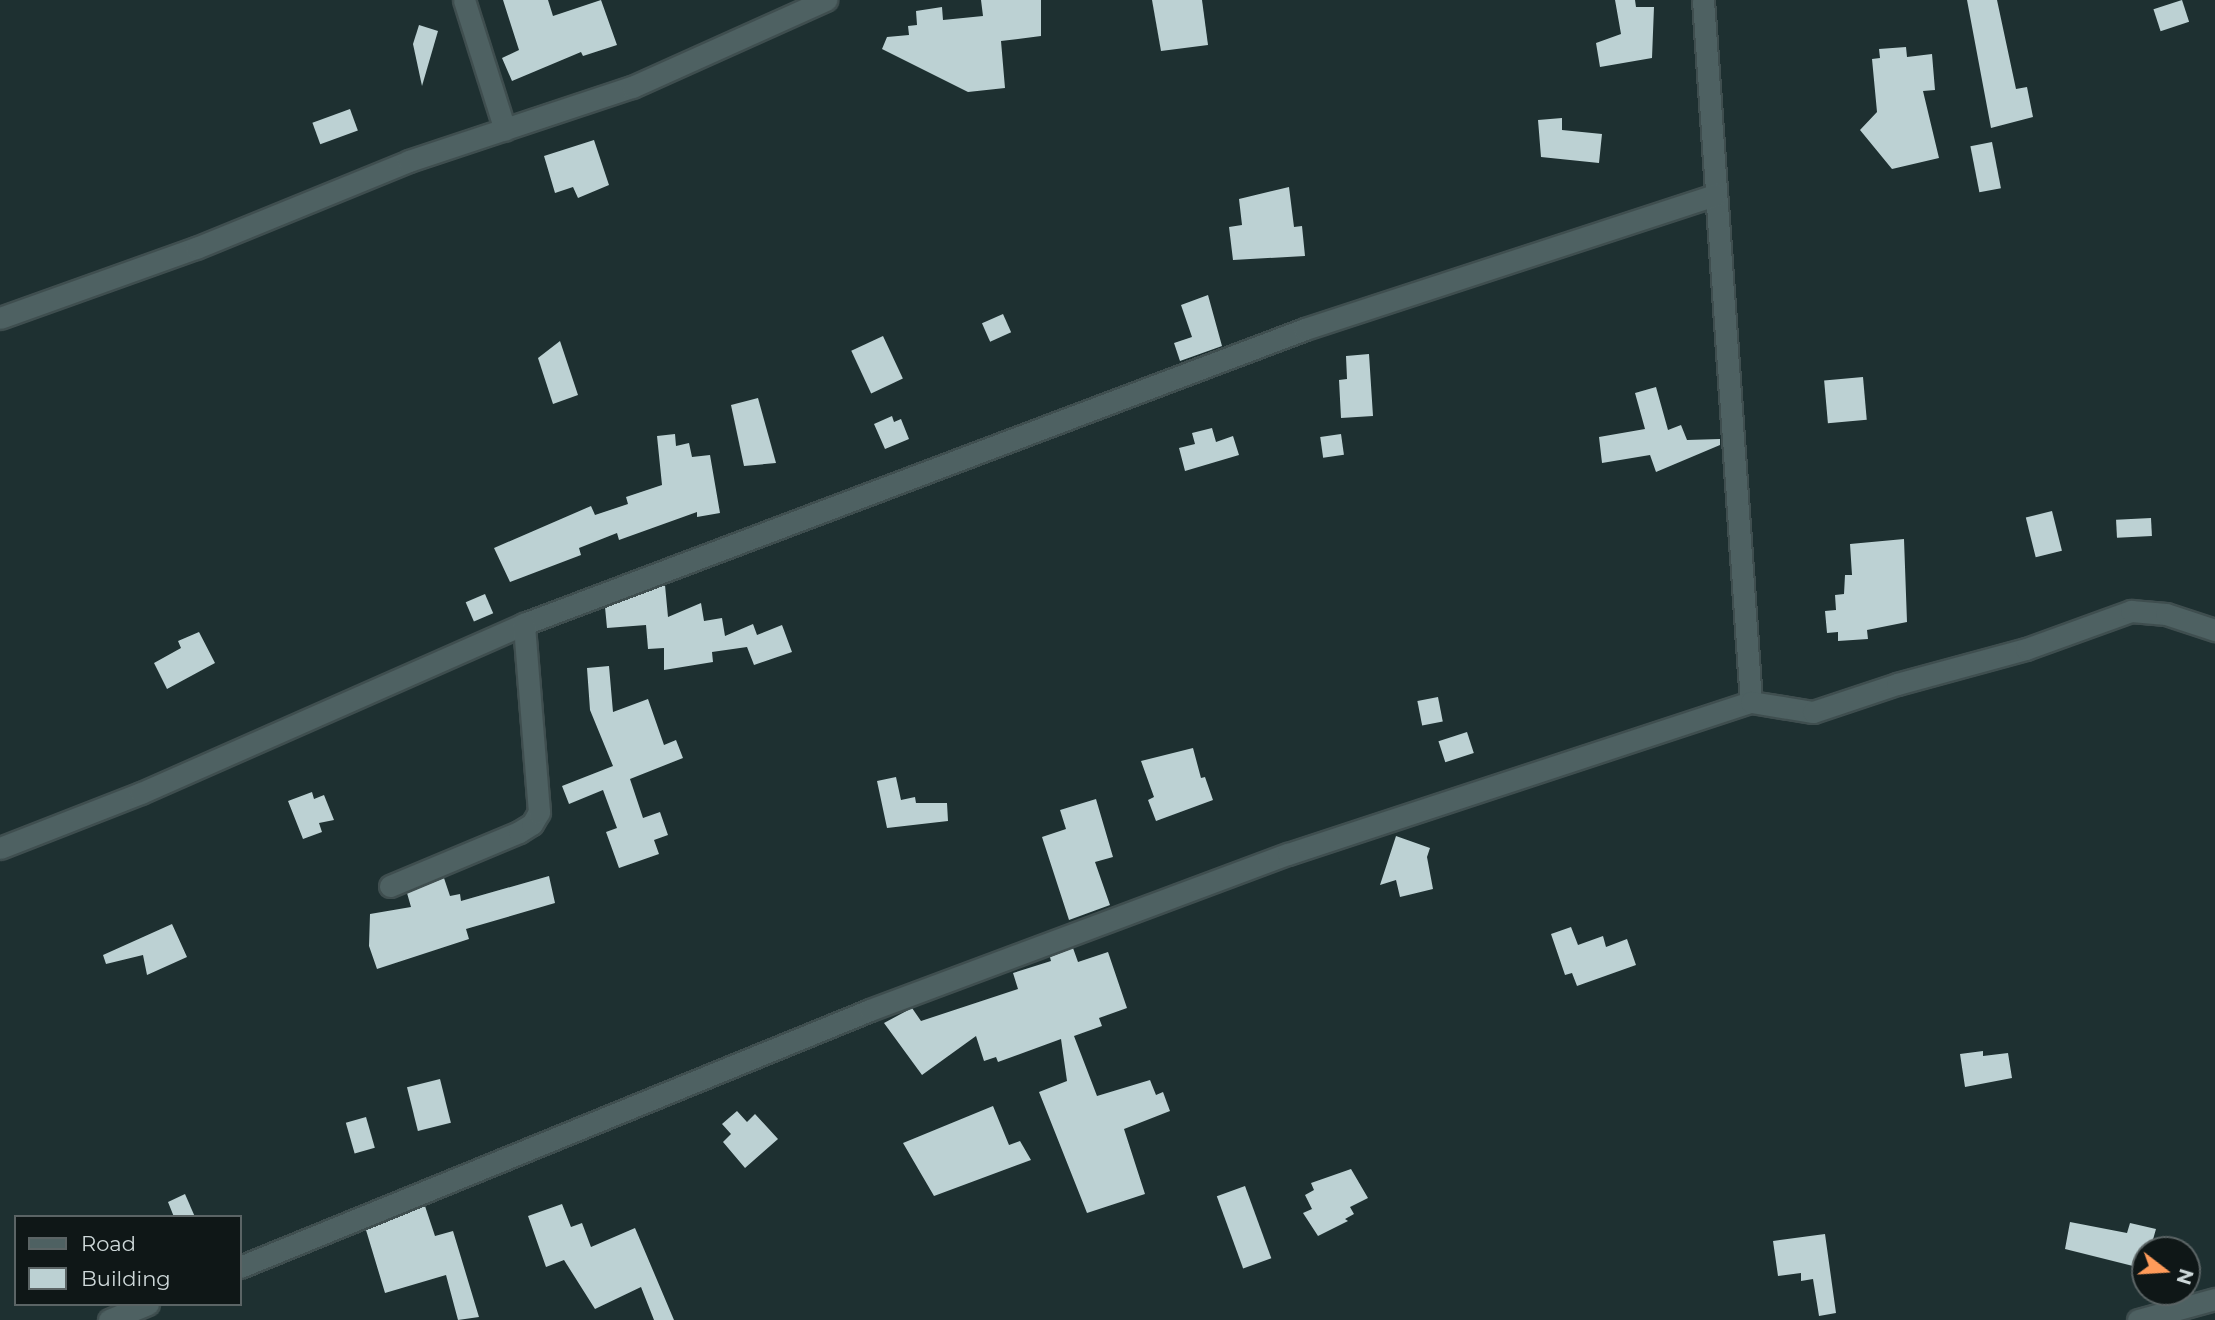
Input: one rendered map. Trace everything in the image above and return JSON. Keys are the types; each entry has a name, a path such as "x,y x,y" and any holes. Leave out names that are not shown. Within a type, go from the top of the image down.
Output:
{"street":[{"path":"464,0 505,130"},
{"path":"0,318 196,248 409,161 632,87 826,0"},
{"path":"1703,0 1751,702"},
{"path":"0,848 141,793 524,624 1305,329 1716,195"},
{"path":"242,1267 870,1010 1288,855 1751,702 1813,712 2026,649 2131,611 2166,614 2215,630"},
{"path":"390,886 519,832 532,824 539,812 524,624"},
{"path":"2138,1320 2215,1298"},
{"path":"108,1320 143,1306"}],"building":[{"path":"503,0 548,0 553,16 601,0 617,45 583,56 581,52 512,81 502,58 519,50"},
{"path":"981,0 1041,0 1041,36 1001,41 1005,88 968,92 882,49 887,37 909,35 908,26 917,25 916,11 942,7 943,20 983,16"},
{"path":"1152,0 1202,0 1208,45 1161,51"},
{"path":"1615,0 1635,0 1636,7 1654,7 1652,58 1600,67 1596,43 1621,34"},
{"path":"1967,0 1997,0 2016,89 2027,87 2033,117 1991,128"},
{"path":"2182,0 2189,22 2161,31 2153,9"},
{"path":"419,25 438,31 422,86 413,44"},
{"path":"1906,47 1907,57 1932,54 1935,90 1923,91 1939,158 1892,169 1860,130 1877,112 1872,59 1880,58 1879,49"},
{"path":"350,109 358,131 320,144 312,123"},
{"path":"1562,118 1562,130 1602,134 1599,163 1541,157 1538,120"},
{"path":"594,140 609,185 578,198 573,187 555,193 544,156"},
{"path":"1992,142 2001,188 1979,192 1970,146"},
{"path":"1289,187 1294,227 1302,226 1305,256 1233,260 1229,227 1242,225 1239,199"},
{"path":"1208,295 1222,346 1180,361 1174,343 1192,337 1181,305"},
{"path":"1003,314 1011,332 990,342 982,323"},
{"path":"883,336 903,379 871,393 851,351"},
{"path":"560,341 578,395 553,404 538,358"},
{"path":"1369,354 1373,416 1341,418 1339,380 1347,379 1346,356"},
{"path":"1863,377 1867,420 1828,423 1824,380"},
{"path":"1656,387 1668,430 1681,425 1687,440 1720,439 1720,445 1656,472 1650,455 1602,463 1599,437 1645,429 1635,393"},
{"path":"758,398 776,463 744,466 731,405"},
{"path":"892,416 894,422 901,419 909,439 885,449 874,424"},
{"path":"1212,428 1216,442 1233,436 1239,455 1185,471 1179,448 1195,444 1192,433"},
{"path":"675,434 676,446 689,443 692,457 710,455 720,513 697,517 697,512 619,540 617,533 579,548 581,555 510,582 494,548 591,506 595,515 628,504 626,497 662,485 657,436"},
{"path":"1341,434 1344,455 1323,458 1320,437"},
{"path":"2052,511 2062,551 2036,557 2026,518"},
{"path":"2151,518 2152,536 2117,538 2116,520"},
{"path":"1904,539 1907,622 1867,630 1868,639 1838,641 1838,632 1827,633 1825,611 1836,610 1835,595 1844,594 1845,575 1852,575 1850,544"},
{"path":"665,585 668,617 701,603 704,621 722,618 725,636 753,624 757,635 782,625 792,652 754,665 747,647 712,652 713,662 664,670 664,648 648,649 646,625 607,628 605,607"},
{"path":"485,594 493,613 474,622 466,602"},
{"path":"199,632 215,663 167,689 154,663 181,648 178,641"},
{"path":"609,666 613,712 648,699 664,745 676,740 683,758 630,779 643,818 660,812 668,835 654,840 659,854 619,868 606,832 617,828 603,790 569,804 562,786 613,766 590,710 587,668"},
{"path":"1438,697 1443,722 1422,726 1417,701"},
{"path":"1467,732 1474,753 1445,762 1438,741"},
{"path":"1193,748 1201,778 1205,777 1213,800 1156,821 1148,800 1154,797 1141,761"},
{"path":"896,777 901,800 915,797 916,803 947,803 948,821 887,828 877,781"},
{"path":"312,792 314,799 324,795 334,820 319,823 322,832 303,839 288,801"},
{"path":"1096,799 1113,857 1095,862 1110,905 1069,920 1042,837 1066,829 1060,810"},
{"path":"1396,836 1430,848 1427,857 1433,889 1400,897 1396,880 1380,885"},
{"path":"549,876 555,903 466,929 469,939 377,969 369,946 370,914 411,907 407,893 444,878 450,896 460,894 461,901"},
{"path":"172,924 187,957 147,975 143,955 106,964 103,955"},
{"path":"1571,927 1578,945 1603,936 1606,947 1627,939 1636,965 1577,986 1572,973 1565,975 1551,934"},
{"path":"1073,948 1078,962 1108,952 1127,1008 1099,1018 1102,1026 1074,1036 1097,1096 1150,1080 1156,1095 1163,1092 1170,1111 1124,1129 1145,1194 1087,1213 1039,1092 1067,1081 1061,1039 998,1062 996,1057 984,1061 976,1036 922,1075 884,1023 912,1008 921,1021 1018,989 1013,973 1051,961 1050,957"},
{"path":"1983,1051 1983,1056 2008,1053 2012,1078 1965,1087 1960,1054"},
{"path":"440,1079 451,1123 418,1131 407,1087"},
{"path":"993,1106 1009,1145 1020,1141 1031,1160 934,1196 903,1143"},
{"path":"737,1111 747,1122 755,1114 778,1139 745,1168 723,1142 731,1134 722,1124"},
{"path":"366,1117 375,1148 355,1154 346,1123"},
{"path":"1351,1169 1368,1198 1350,1207 1354,1214 1345,1219 1348,1221 1318,1236 1303,1213 1312,1209 1305,1195 1314,1190 1311,1183"},
{"path":"1245,1186 1271,1258 1243,1269 1217,1196"},
{"path":"185,1194 194,1215 173,1215 168,1202"},
{"path":"562,1204 571,1227 582,1223 591,1247 635,1228 674,1320 654,1320 641,1287 595,1309 564,1260 546,1267 528,1216"},
{"path":"425,1206 435,1236 453,1231 479,1317 458,1320 446,1275 385,1293 366,1230"},
{"path":"2070,1222 2127,1233 2130,1223 2156,1229 2154,1236 2131,1236 2131,1266 2065,1249"},
{"path":"1825,1234 1836,1313 1819,1316 1813,1279 1801,1281 1801,1273 1778,1276 1773,1241"}]}
